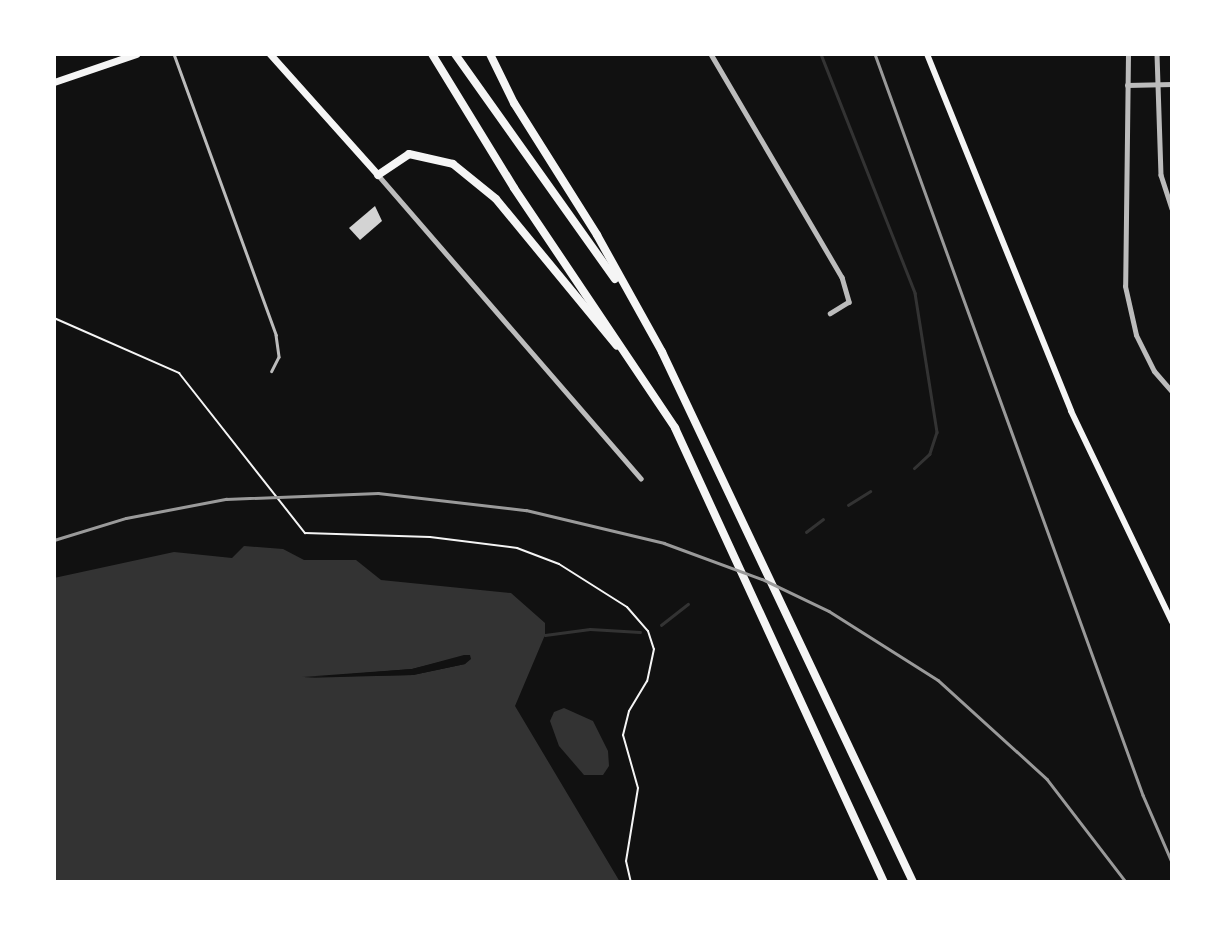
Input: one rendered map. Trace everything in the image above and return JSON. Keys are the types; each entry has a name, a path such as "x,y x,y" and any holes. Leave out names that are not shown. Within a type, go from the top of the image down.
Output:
{"highway":[{"path":"432,54 514,188 642,375 675,428 771,630 884,882"},
{"path":"455,54 637,310"},
{"path":"491,54 687,401 796,640 912,880"},
{"path":"378,175 398,158 423,154 453,164 475,180 522,227 642,375"}],"main road":[{"path":"54,82 135,54"},
{"path":"270,54 378,175"},
{"path":"927,54 1071,411 1172,622"}],"street":[{"path":"711,54 753,129 810,218 850,294 846,306 830,314"},
{"path":"1128,54 1128,311 1154,371 1172,392"},
{"path":"1157,54 1161,175 1172,208"},
{"path":"1127,85 1172,84"},
{"path":"378,175 641,478"}],"lane":[{"path":"174,54 276,335 279,357 272,371"}],"path":[{"path":"54,318 179,373 305,533 372,533 517,548 559,564 616,597 648,631 654,649 647,681 629,711 623,735 638,788 626,861 631,882"}],"shaded area":[{"path":"244,546 283,549 304,560 356,560 381,580 511,593 545,623 545,635 515,706 620,882 54,882 54,578 174,552 232,558","holes":["469,655 465,664 413,675 302,677 412,669"]},
{"path":"564,708 593,721 608,751 609,766 603,775 584,775 559,746 550,721 554,712"}],"pier":[{"path":"470,655 471,659 465,664 413,675 303,678 412,669"}],"building":[{"path":"375,206 382,221 360,240 349,228"}],"waterway":[{"path":"821,54 915,293 937,432 930,454 915,468"},
{"path":"848,505 870,491"},
{"path":"806,532 823,519"},
{"path":"661,625 688,604"},
{"path":"545,635 590,629 640,632"}],"railway":[{"path":"875,54 1143,795 1172,862"},
{"path":"54,540 126,518 226,499 378,493 526,510 664,543 762,579 829,611 938,680 1047,779 1126,882"}]}
